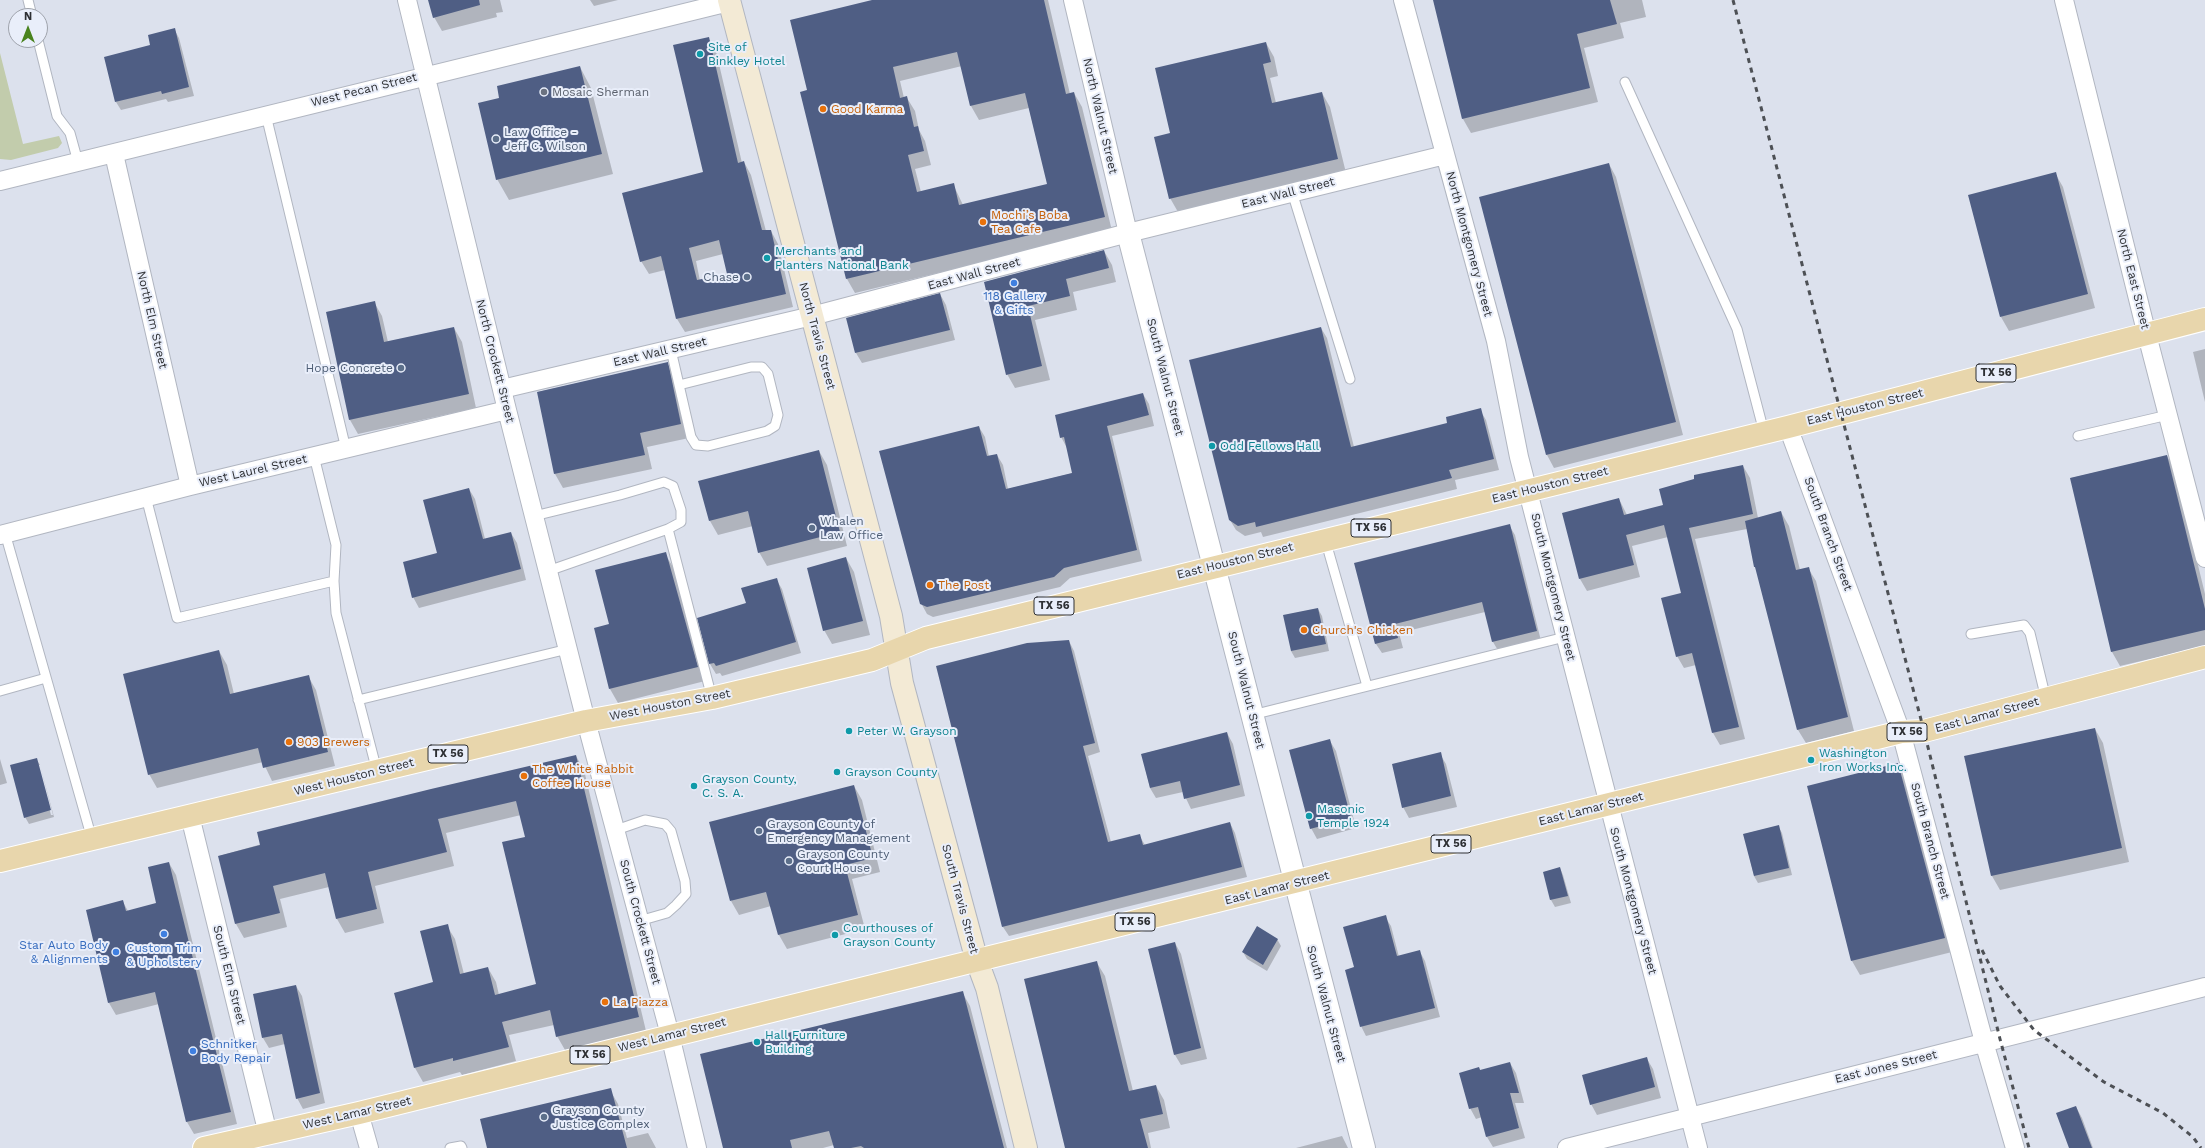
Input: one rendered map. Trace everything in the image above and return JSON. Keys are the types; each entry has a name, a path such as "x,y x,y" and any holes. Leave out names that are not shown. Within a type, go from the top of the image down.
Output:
{"main road":[{"name":"North Travis Street","path":"732,1 812,316 892,616 895,650"},
{"name":"East Houston Street","path":"895,650 926,638 1325,539 1788,427 2205,319"},
{"name":"West Houston Street","path":"0,861 586,721 712,698 872,660 895,650"},
{"name":"South Travis Street","path":"895,650 902,683 977,961 987,988 1026,1148"},
{"name":"East Lamar Street","path":"977,961 1901,732 1924,731 2205,657"},
{"name":"West Lamar Street","path":"204,1148 359,1113 670,1035 977,961"}],"street":[{"name":"North Crockett Street","path":"407,0 507,410 586,721"},
{"name":"North Walnut Street","path":"1073,0 1128,233"},
{"name":"North Montgomery Street","path":"1403,0 1496,341 1519,457 1528,490"},
{"name":"North East Street","path":"2064,0 2147,335 2205,558"},
{"name":"West Pecan Street","path":"0,181 114,154 426,75 732,1"},
{"name":"North Elm Street","path":"114,154 190,486"},
{"name":"East Wall Street","path":"502,389 812,316 1128,233 1445,155"},
{"name":"South Walnut Street","path":"1128,233 1294,883 1364,1148"},
{"name":"West Laurel Street","path":"2,534 190,486 507,410"},
{"name":"South Branch Street","path":"1788,427 1901,732 1984,1042 2015,1148"},
{"name":"South Montgomery Street","path":"1528,490 1608,805 1698,1148"},
{"name":"South Crockett Street","path":"586,721 670,1035 697,1148"},
{"name":"South Elm Street","path":"190,816 268,1134"},
{"name":"East Jones Street","path":"1567,1148 2205,987"},
{"path":"359,1113 369,1148"}],"lane":[{"path":"40,48 57,116 70,133 78,162"},
{"path":"1625,82 1737,329 1764,432"},
{"path":"266,115 346,449"},
{"path":"1292,192 1350,379"},
{"path":"670,350 691,437 696,445 708,446 767,431 775,426 778,415 768,374 762,367 751,367 679,385"},
{"path":"2078,436 2168,415"},
{"path":"314,456 336,545 334,581 336,613 377,771"},
{"path":"534,516 620,495 664,482 673,486 681,510 681,522 668,529 548,571"},
{"path":"146,497 177,618 334,581"},
{"path":"668,529 712,698"},
{"path":"2,534 46,678 92,839"},
{"path":"1325,539 1367,686"},
{"path":"1971,634 2024,625 2030,633 2046,699"},
{"path":"1252,715 1565,637"},
{"path":"358,700 568,649"},
{"path":"0,690 46,678"},
{"path":"616,830 645,820 665,824 671,831 685,881 686,894 667,913 639,921"},
{"path":"450,1148 461,1146 462,1148"}],"green space":[{"path":"0,53 23,144 59,136 62,143 58,148 11,160 0,159"}],"building":[{"path":"428,0 479,0 480,5 433,18"},
{"path":"872,0 1044,0 1066,94 1074,92 1105,217 846,279 800,92 807,90 790,20","holes":["957,52 970,106 1025,93 1047,184 959,205 954,183 917,192 908,155 924,151 918,126 914,127 907,96 900,98 893,67"]},
{"path":"1433,0 1610,0 1617,24 1577,34 1590,88 1462,119"},
{"path":"175,28 189,87 162,94 161,91 115,102 104,57 150,45 148,35"},
{"path":"709,37 738,163 744,161 762,230 771,230 786,294 676,319 661,256 640,262 622,193 703,172 673,45","holes":["719,240 727,274 697,280 689,248"]},
{"path":"1266,42 1271,62 1263,64 1272,103 1322,92 1338,159 1169,199 1154,137 1170,133 1155,68"},
{"path":"580,66 602,154 496,180 478,103 499,98 497,86"},
{"path":"1609,163 1676,422 1546,455 1479,197"},
{"path":"2056,172 2088,294 2000,317 1968,195"},
{"path":"1104,250 1109,268 1066,279 1070,296 1028,306 1042,366 1006,375 984,282"},
{"path":"940,293 950,330 855,353 846,318"},
{"name":"Hope Concrete","path":"375,301 384,342 454,327 469,394 349,420 326,312"},
{"path":"1321,327 1351,447 1447,423 1446,417 1481,408 1494,459 1449,470 1452,478 1256,527 1255,522 1238,526 1229,520 1189,360"},
{"path":"668,362 681,424 640,433 645,455 554,474 537,392"},
{"path":"1143,393 1149,415 1107,426 1137,550 1064,568 1054,577 927,607 920,604 879,451 979,426 987,456 997,454 1006,489 1072,473 1064,437 1060,438 1055,415"},
{"path":"819,450 840,532 758,553 748,511 709,521 698,481"},
{"path":"2167,455 2205,609 2205,630 2111,652 2070,478"},
{"path":"1743,465 1753,514 1689,528 1739,727 1712,733 1692,653 1676,657 1661,598 1681,593 1664,525 1626,535 1634,565 1579,579 1562,513 1619,498 1624,515 1663,505 1659,489 1694,479 1694,475"},
{"path":"469,488 483,539 511,532 521,569 412,598 403,562 437,553 423,500"},
{"path":"1781,511 1796,570 1809,567 1848,717 1797,730 1754,567 1745,521"},
{"path":"1510,524 1537,631 1492,642 1482,602 1395,624 1398,638 1375,644 1354,563"},
{"path":"666,552 698,667 609,689 594,628 609,624 595,570"},
{"path":"846,557 863,621 823,631 807,568"},
{"path":"777,578 796,642 716,666 714,663 709,664 697,618 746,603 741,588"},
{"name":"Church's Chicken","path":"1318,608 1326,644 1291,651 1283,615"},
{"path":"1069,640 1095,743 1083,746 1108,842 1140,834 1143,845 1230,822 1242,867 1002,927 936,666 1027,643"},
{"path":"219,650 230,694 309,675 328,752 263,768 258,748 148,775 123,674"},
{"path":"2095,728 2122,848 1991,876 1964,756"},
{"path":"1227,732 1240,785 1184,799 1180,781 1150,788 1141,754"},
{"path":"1330,739 1351,818 1310,829 1289,750"},
{"path":"1441,752 1451,796 1402,808 1392,764"},
{"path":"576,755 639,1017 556,1037 550,1010 502,1022 509,1047 453,1061 453,1058 414,1068 394,993 433,982 420,931 448,924 460,974 488,967 495,995 536,984 502,842 525,837 516,801 438,819 447,852 368,872 377,909 336,919 325,873 273,886 280,913 235,924 218,856 260,845 257,832"},
{"path":"37,758 51,810 24,818 10,765"},
{"path":"1898,763 1945,938 1851,961 1807,786"},
{"name":"Grayson County Court House","path":"854,785 873,858 845,865 858,915 778,935 766,892 730,901 709,822"},
{"path":"1779,825 1789,868 1754,876 1743,834"},
{"path":"169,862 231,1112 186,1122 155,992 108,1003 86,910 123,900 126,911 156,903 148,867"},
{"path":"1560,867 1568,896 1550,900 1543,872"},
{"path":"1386,915 1397,956 1420,950 1435,1008 1360,1027 1345,970 1354,967 1343,927"},
{"path":"1257,926 1278,939 1263,965 1242,952"},
{"path":"1175,942 1201,1048 1174,1055 1148,949"},
{"path":"1097,961 1129,1091 1156,1085 1163,1114 1140,1119 1148,1148 1065,1148 1024,979"},
{"path":"296,985 320,1093 296,1099 282,1034 262,1038 253,994"},
{"path":"963,991 1004,1148 864,1148 861,1146 851,1148 834,1148 829,1131 790,1140 792,1148 723,1148 700,1054"},
{"path":"1647,1057 1655,1087 1590,1105 1582,1075"},
{"path":"1510,1062 1519,1093 1510,1093 1519,1128 1486,1137 1478,1107 1469,1109 1459,1073 1479,1067 1480,1070"},
{"name":"Grayson County Justice Complex","path":"611,1088 627,1148 487,1148 480,1119"},
{"path":"2076,1106 2092,1148 2069,1148 2056,1113"}],"railway":[{"path":"1733,0 1924,731 2000,1039 2029,1148"},
{"path":"1982,950 2000,986 2034,1030 2104,1082 2163,1113 2193,1137 2201,1148"}],"place":[{"name":"Site of Binkley Hotel","path":"700,54"},
{"name":"Mosaic Sherman","path":"544,92"},
{"name":"Good Karma","path":"823,109"},
{"name":"Law Office - Jeff C. Wilson","path":"496,139"},
{"name":"Mochi’s Boba Tea Cafe","path":"983,222"},
{"name":"Merchants and Planters National Bank","path":"767,258"},
{"name":"Chase","path":"747,277"},
{"name":"118 Gallery & Gifts","path":"1014,283"},
{"name":"Hope Concrete","path":"401,368"},
{"name":"Odd Fellows Hall","path":"1212,446"},
{"name":"Whalen Law Office","path":"812,528"},
{"name":"The Post","path":"930,585"},
{"name":"Church's Chicken","path":"1304,630"},
{"name":"Peter W. Grayson","path":"849,731"},
{"name":"903 Brewers","path":"289,742"},
{"name":"Washington Iron Works Inc.","path":"1811,760"},
{"name":"Grayson County","path":"837,772"},
{"name":"The White Rabbit Coffee House","path":"524,776"},
{"name":"Grayson County, C. S. A.","path":"694,786"},
{"name":"Masonic Temple 1924","path":"1309,816"},
{"name":"Grayson County of Emergency Management","path":"759,831"},
{"name":"Grayson County Court House","path":"789,861"},
{"name":"Custom Trim & Upholstery","path":"164,934"},
{"name":"Courthouses of Grayson County","path":"835,935"},
{"name":"Star Auto Body & Alignments","path":"116,952"},
{"name":"La Piazza","path":"605,1002"},
{"name":"Hall Furniture Building","path":"757,1042"},
{"name":"Schnitker Body Repair","path":"193,1051"},
{"name":"Grayson County Justice Complex","path":"544,1117"}]}
